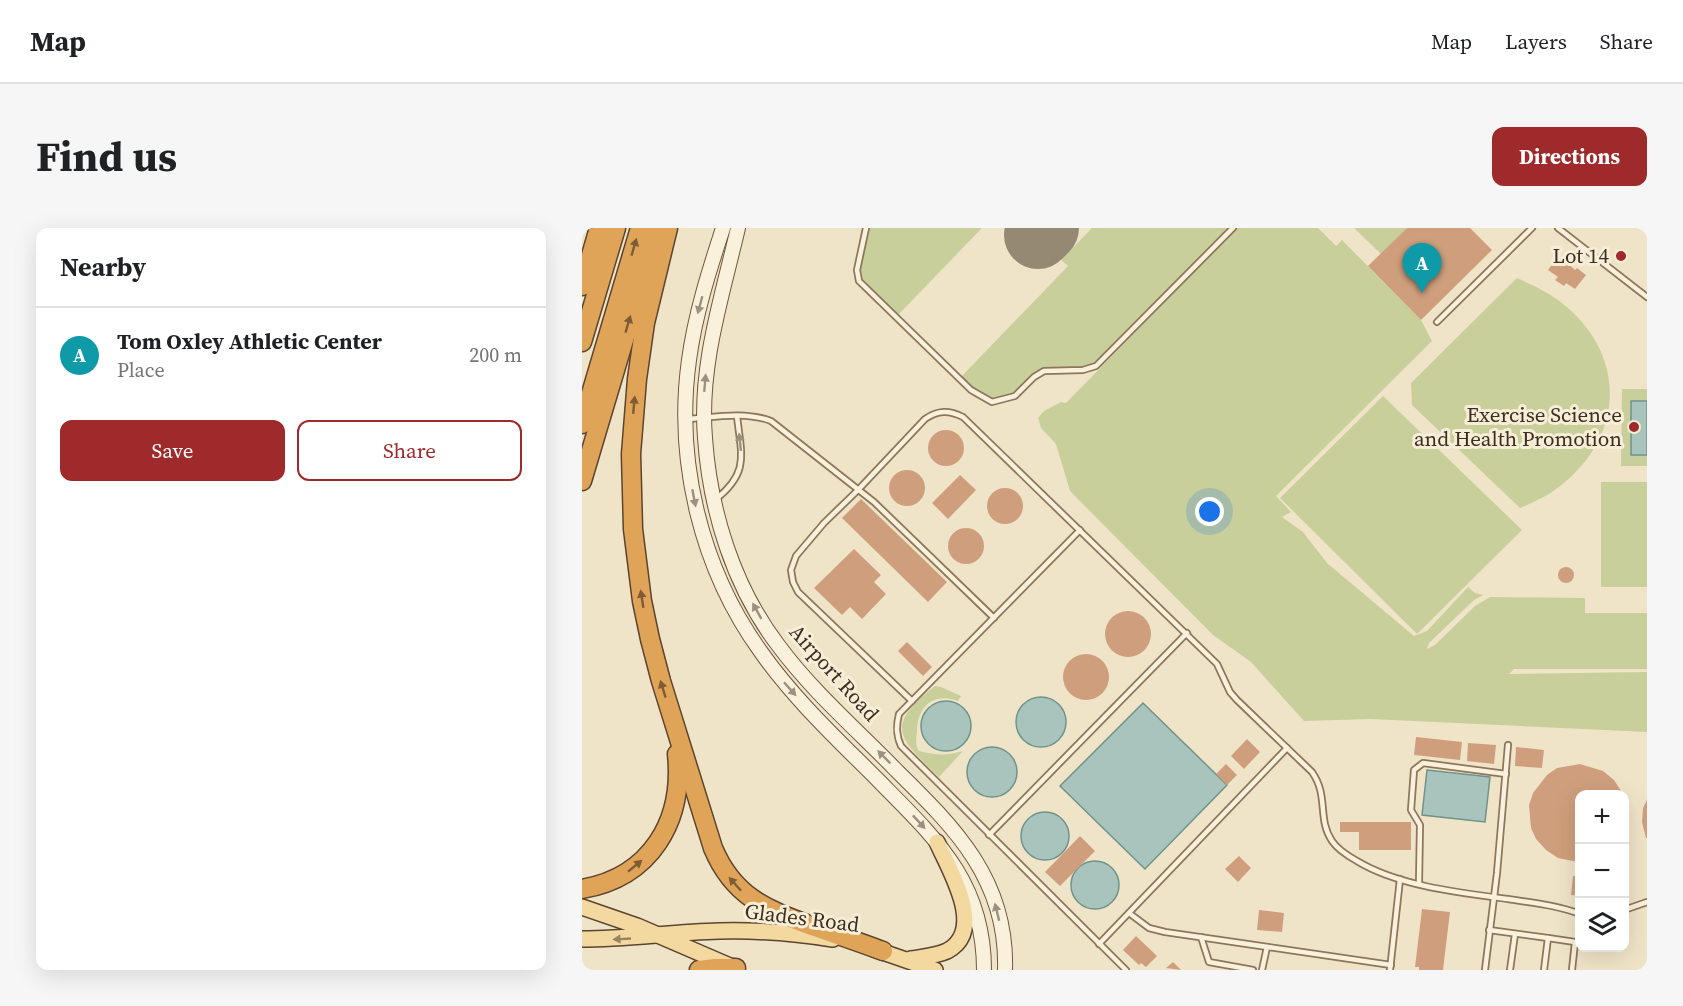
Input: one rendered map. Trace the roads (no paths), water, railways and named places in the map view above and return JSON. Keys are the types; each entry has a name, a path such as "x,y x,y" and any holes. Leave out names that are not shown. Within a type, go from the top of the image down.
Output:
{"highway":[{"path":"582,286 599,228"},
{"path":"582,342 616,228"},
{"path":"582,424 640,228"},
{"path":"582,481 657,228"},
{"path":"668,228 639,359 633,419 631,474 633,529 642,602 673,722 713,848 726,873 738,887 770,911 883,951"},
{"path":"582,890 612,881 629,871 653,849 665,831 678,791 673,722"},
{"path":"699,970 738,969"}],"main road":[{"path":"909,960 950,949 961,939 966,925 962,902 937,842"},
{"name":"Glades Road","path":"582,906 738,969"},
{"name":"Glades Road","path":"582,939 719,931 772,932 833,939 883,951 935,970"}],"street":[{"name":"Airport Road","path":"723,228 692,339 687,375 685,419 692,486 705,539 725,590 751,638 778,675 937,842 961,875 972,898 981,930 984,970"},
{"name":"Airport Road","path":"738,228 710,345 705,382 706,455 714,500 726,543 739,578 776,643 813,687 950,824 972,853 995,903 1004,942 1005,970"}],"lane":[{"path":"866,228 857,270 860,280 971,390 992,402 1015,396 1034,377 1044,371 1088,369 1096,366 1233,228"},
{"path":"1437,322 1532,228"},
{"path":"1558,228 1647,297"},
{"path":"912,701 798,592 791,570 796,555 824,523 925,419 941,411 952,412 963,417 1217,663 1230,692 1312,772 1319,782 1327,832 1333,843 1346,854 1367,867 1400,879 1493,897 1556,906 1575,912"},
{"path":"685,419 737,416 762,417 771,420 874,502 994,618"},
{"path":"714,500 727,490 738,476 742,459 737,416"},
{"path":"1080,530 899,714 896,725 897,737 901,746 1126,970"},
{"path":"989,835 1187,633"},
{"path":"1485,970 1508,745"},
{"path":"1099,944 1287,748"},
{"path":"1419,883 1420,825 1411,810 1414,770 1423,763 1506,774"},
{"path":"1129,913 1149,927 1165,932 1390,967 1400,879"},
{"path":"1629,908 1647,902"},
{"path":"1489,930 1575,942 1572,970"},
{"path":"1510,970 1515,934"},
{"path":"1201,937 1209,962 1253,970"},
{"path":"1544,970 1548,938"},
{"path":"1262,970 1267,947"}],"water":[{"path":"1631,401 1647,401 1647,455 1631,455"},
{"path":"1041,697 1059,704 1066,722 1059,740 1041,747 1023,740 1016,722 1023,704"},
{"path":"946,701 964,708 971,726 964,744 946,751 928,744 921,726 928,708"},
{"path":"1143,703 1227,785 1145,869 1060,786"},
{"path":"992,747 1010,754 1017,772 1010,790 992,797 974,790 967,772 974,754"},
{"path":"1427,770 1490,777 1485,822 1422,815"},
{"path":"1045,812 1062,819 1069,836 1062,853 1045,860 1028,853 1021,836 1028,819"},
{"path":"1095,861 1112,868 1119,885 1112,902 1095,909 1078,902 1071,885 1078,868"}],"place":[{"name":"Lot 14","path":"1621,256"},
{"name":"Tom Oxley Athletic Center","path":"1422,293"},
{"name":"Exercise Science and Health Promotion","path":"1634,427"}]}
